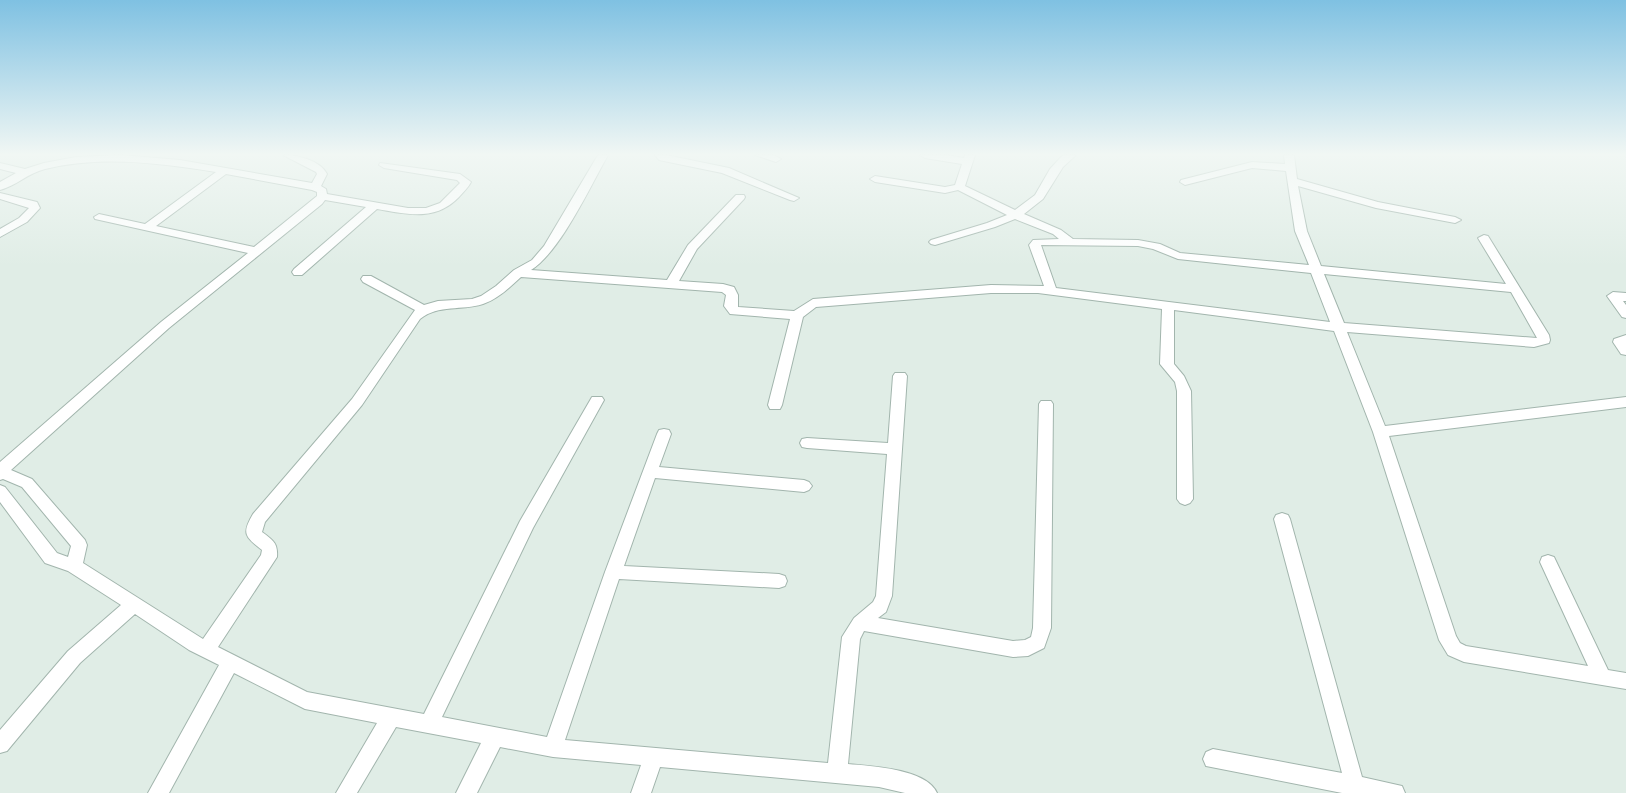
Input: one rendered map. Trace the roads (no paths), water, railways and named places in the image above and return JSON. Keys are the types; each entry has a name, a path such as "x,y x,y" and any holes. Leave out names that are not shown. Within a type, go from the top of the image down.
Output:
{"street":[{"path":"146,228 195,192"},
{"path":"74,566 79,545 27,483 0,472 165,325 255,251 319,192 375,205 418,211 436,210 442,207 458,192"},
{"path":"206,650 269,557 270,547 254,535 254,527 259,518 345,418 422,309 430,306 477,302 486,299 518,273 536,262 549,248 582,192"},
{"path":"780,192 794,198"},
{"path":"969,192 1016,215 1057,232 1069,241"},
{"path":"935,242 1016,215 1043,192"},
{"path":"1295,192 1298,216 1315,269 1380,432 1448,640 1454,649 1464,654 1626,681"},
{"path":"1346,192 1376,205 1455,220"},
{"path":"0,196 33,204 35,208 23,220 0,234"},
{"path":"671,284 692,247 740,198"},
{"path":"298,272 375,205"},
{"path":"100,217 255,251"},
{"path":"775,405 797,315 813,303 991,289 1050,290 1338,327 1534,343 1544,340 1543,335 1516,289 1484,238"},
{"path":"1050,290 1035,245 1037,242 1044,240 1138,243 1156,246 1178,256 1516,289"},
{"path":"518,273 730,290 732,295 730,306 734,311 797,315"},
{"path":"367,279 422,309"},
{"path":"1626,297 1613,296 1626,314"},
{"path":"1168,305 1168,364 1171,370 1179,375 1183,382 1184,391 1185,499"},
{"path":"1626,339 1619,342 1626,351"},
{"path":"838,773 851,637 860,623 880,607 884,596 900,376"},
{"path":"429,724 526,526 598,400"},
{"path":"1380,432 1626,402"},
{"path":"860,623 1013,649 1028,648 1038,642 1042,628 1046,404"},
{"path":"553,748 613,572 664,434"},
{"path":"807,443 894,449"},
{"path":"650,472 804,486"},
{"path":"0,491 50,558 74,566 132,605 206,650 305,700 553,748 880,777 917,786 927,793"},
{"path":"1282,519 1355,786"},
{"path":"1548,562 1602,677"},
{"path":"613,572 779,581"},
{"path":"2,739 74,657 132,605"},
{"path":"158,793 231,662"},
{"path":"346,793 391,717"},
{"path":"466,793 495,737"},
{"path":"641,793 654,757"},
{"path":"1213,759 1395,793"}]}
